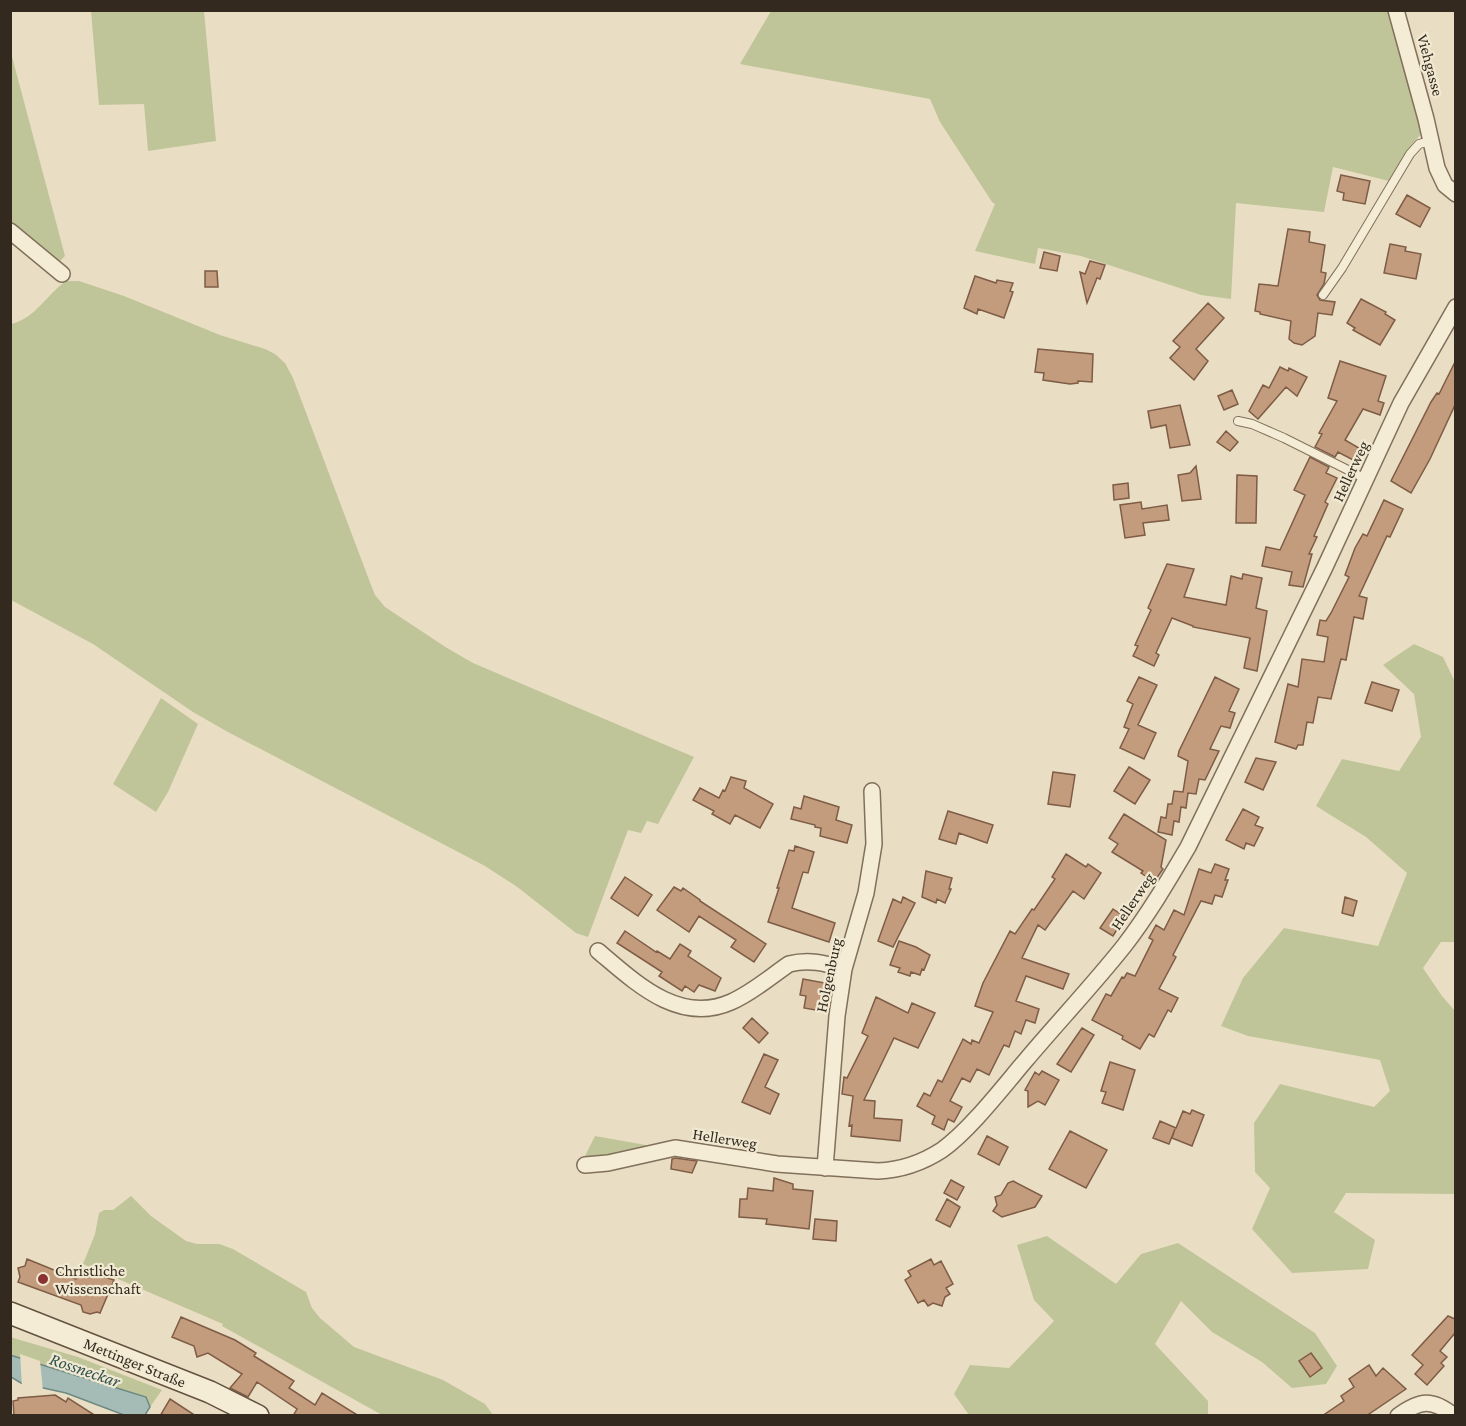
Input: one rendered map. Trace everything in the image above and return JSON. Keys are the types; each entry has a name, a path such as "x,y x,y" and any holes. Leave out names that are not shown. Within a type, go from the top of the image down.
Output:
{"main road":[{"name":"Mettinger Straße","path":"10,1313 226,1398 258,1416"}],"street":[{"name":"Viehgasse","path":"1396,10 1441,177 1445,185 1455,194"},
{"path":"10,231 62,274"},
{"name":"Hellerweg","path":"585,1165 608,1163 675,1148 746,1160 825,1168 865,1171 895,1170 921,1162 942,1150 960,1134 1124,946 1145,917 1188,847 1325,567 1410,386 1455,307"},
{"name":"Holgenburg","path":"825,1168 837,1016 844,969 864,903 872,859 875,827 872,791"},
{"path":"598,951 646,988 669,1002 691,1010 710,1009 733,1002 789,964 816,961 844,969"},
{"path":"1398,1416 1415,1405 1426,1402 1439,1406 1454,1416"}],"lane":[{"path":"1323,294 1342,268 1410,154 1419,144 1431,141"},
{"path":"1238,421 1252,424 1284,438 1365,479"}],"green space":[{"path":"91,11 204,11 216,141 148,151 144,104 99,105"},
{"path":"771,11 1391,11 1422,133 1412,144 1389,181 1333,167 1324,212 1236,203 1231,299 1201,295 1081,256 1038,248 1035,264 975,251 995,204 940,122 930,99 740,64"},
{"path":"10,49 65,256 59,262 11,222"},
{"path":"66,281 79,281 124,296 220,335 275,354 285,363 293,378 375,595 385,607 473,663 694,757 658,824 647,821 641,833 628,830 588,937 576,933 516,886 485,866 226,731 193,712 93,644 11,600 11,324 27,317"},
{"path":"1414,644 1443,657 1455,682 1455,942 1441,942 1423,968 1455,1011 1455,1194 1346,1193 1334,1212 1375,1240 1368,1269 1292,1273 1252,1229 1270,1188 1255,1172 1254,1123 1280,1084 1374,1107 1390,1091 1380,1060 1248,1036 1221,1026 1243,978 1284,928 1378,946 1407,873 1366,837 1316,806 1342,759 1399,771 1421,737 1414,694 1383,665"},
{"path":"161,698 198,724 168,792 156,812 113,784"},
{"path":"595,1136 646,1145 647,1150 583,1160"},
{"path":"131,1196 151,1216 186,1241 197,1244 219,1244 233,1249 306,1292 312,1308 320,1318 354,1347 443,1380 485,1404 493,1415 382,1415 222,1326 223,1324 83,1264 95,1234 99,1213 104,1210 113,1210"},
{"path":"1047,1236 1116,1284 1141,1254 1178,1243 1315,1333 1337,1366 1326,1384 1292,1388 1262,1362 1212,1332 1181,1301 1155,1344 1208,1401 1208,1415 969,1415 954,1394 970,1365 1009,1368 1054,1321 1034,1300 1017,1245"},
{"path":"10,1337 78,1357 162,1390 150,1407 146,1397 11,1355"}],"water":[{"path":"10,1355 146,1397 150,1407 145,1415 124,1415 66,1393 21,1383 11,1377"}],"pier":[{"path":"20,1354 40,1361 43,1391 22,1386"}],"building":[{"path":"1341,175 1370,181 1365,204 1343,200 1344,193 1337,191"},
{"path":"1407,195 1430,208 1420,227 1396,214"},
{"path":"1288,229 1310,232 1309,242 1325,245 1321,272 1326,273 1324,284 1317,295 1320,300 1335,302 1332,315 1318,313 1315,336 1302,345 1289,339 1291,321 1255,311 1259,284 1278,286"},
{"path":"1390,244 1406,247 1405,251 1421,254 1416,279 1384,273"},
{"path":"1044,252 1060,256 1057,271 1040,268"},
{"path":"1090,261 1105,265 1087,303 1080,272 1085,274"},
{"path":"205,271 217,271 218,287 205,287"},
{"path":"975,276 996,283 997,280 1013,283 1010,291 1013,292 1004,318 978,309 977,314 964,308"},
{"path":"1361,299 1386,312 1385,314 1395,320 1380,345 1353,330 1355,328 1347,323"},
{"path":"1208,303 1224,318 1196,349 1208,361 1194,380 1170,358 1180,347 1173,341"},
{"path":"1038,349 1093,354 1092,382 1078,381 1078,383 1070,384 1043,380 1044,373 1035,372"},
{"path":"1340,361 1386,376 1378,401 1384,403 1380,415 1363,409 1345,440 1364,451 1357,462 1338,452 1335,457 1315,447 1322,434 1319,433 1337,401 1328,398"},
{"path":"1455,362 1455,405 1411,493 1391,481 1431,402 1437,393 1439,394"},
{"path":"1280,367 1288,371 1289,368 1307,377 1297,396 1286,387 1258,419 1249,411 1263,385 1269,388"},
{"path":"1232,390 1238,404 1224,410 1218,396"},
{"path":"1180,405 1190,445 1170,448 1166,425 1151,428 1148,411"},
{"path":"1226,431 1238,442 1230,451 1217,442"},
{"path":"1310,457 1329,467 1326,473 1337,478 1325,502 1328,504 1314,536 1317,537 1309,554 1312,554 1303,587 1289,585 1292,572 1262,566 1266,547 1280,550 1305,495 1294,490"},
{"path":"1196,466 1201,499 1182,501 1178,475 1190,473"},
{"path":"1237,475 1257,476 1256,523 1236,523"},
{"path":"1128,483 1129,498 1114,500 1113,485"},
{"path":"1384,500 1403,509 1390,537 1387,536 1359,596 1367,598 1363,619 1354,617 1346,660 1341,659 1331,699 1318,697 1313,723 1307,722 1303,745 1298,745 1296,749 1275,742 1288,684 1298,687 1302,659 1324,662 1328,637 1317,635 1320,620 1326,621 1331,613 1349,577 1345,575 1355,548 1363,534 1367,536"},
{"path":"1141,502 1142,509 1167,505 1169,520 1143,523 1145,535 1125,538 1120,505"},
{"path":"1167,564 1194,569 1184,597 1226,605 1231,576 1242,579 1243,574 1262,578 1256,608 1267,611 1257,671 1244,668 1250,638 1193,627 1172,618 1156,653 1159,655 1154,666 1133,656 1138,646 1135,645 1151,610 1148,608"},
{"path":"1139,677 1157,685 1138,725 1156,733 1144,759 1120,748 1129,729 1124,727 1133,704 1127,701"},
{"path":"1215,677 1239,689 1229,711 1235,713 1230,728 1221,726 1210,749 1219,751 1205,780 1199,779 1196,794 1188,793 1186,808 1181,807 1179,822 1174,821 1172,835 1158,832 1161,817 1166,818 1168,804 1172,804 1174,791 1183,792 1188,761 1178,756 1179,751"},
{"path":"1372,682 1399,690 1392,711 1365,703"},
{"path":"1256,758 1276,762 1263,790 1245,782"},
{"path":"1129,767 1150,780 1135,804 1114,791"},
{"path":"1053,772 1075,775 1070,807 1048,804"},
{"path":"731,777 746,781 744,788 773,804 760,828 735,815 730,824 712,814 714,811 693,800 700,788 719,798"},
{"path":"804,796 839,807 836,820 852,825 847,843 820,836 821,828 791,819 794,807 801,809"},
{"path":"1243,809 1259,817 1255,825 1263,828 1254,846 1246,843 1244,849 1226,840"},
{"path":"948,811 993,825 987,843 959,833 956,844 939,839"},
{"path":"1124,814 1166,840 1161,867 1163,869 1154,882 1141,873 1143,871 1112,852 1118,844 1109,838"},
{"path":"795,846 814,852 808,873 803,872 792,908 835,923 829,942 768,922 789,850 794,851"},
{"path":"1066,854 1086,867 1088,864 1101,873 1084,899 1073,891 1045,930 1038,925 1022,958 1069,974 1063,989 1026,976 1016,1001 1039,1009 1035,1023 1026,1020 1021,1034 1015,1031 1009,1047 1004,1045 989,1075 977,1069 970,1082 962,1078 950,1101 962,1107 954,1122 948,1119 944,1130 932,1124 935,1116 917,1106 924,1093 930,1096 938,1080 942,1082 963,1039 971,1044 972,1040 979,1043 993,1012 975,1006 983,983 1010,931 1015,934 1032,909 1034,910 1055,879 1052,877"},
{"path":"1215,864 1229,869 1222,897 1215,895 1212,904 1201,901 1173,955 1176,957 1159,989 1178,998 1171,1012 1168,1010 1154,1037 1149,1034 1140,1049 1122,1039 1123,1036 1092,1020 1106,994 1111,996 1122,977 1124,978 1127,973 1135,976 1153,940 1149,938 1156,925 1164,930 1174,910 1184,915 1199,869 1211,873"},
{"path":"926,871 952,878 949,889 951,889 945,903 937,899 936,903 922,897"},
{"path":"625,877 652,895 638,916 611,898"},
{"path":"674,887 681,891 683,888 766,944 754,962 731,947 736,940 699,916 689,932 657,910"},
{"path":"903,897 915,903 893,947 878,941 893,899 901,903"},
{"path":"1345,897 1357,901 1353,916 1342,913"},
{"path":"1113,909 1125,917 1113,936 1100,928"},
{"path":"625,931 670,959 680,944 691,951 688,956 721,978 715,991 699,985 694,992 685,986 682,991 659,976 662,972 617,943"},
{"path":"899,941 930,955 920,975 911,972 910,976 898,972 900,968 890,965"},
{"path":"803,979 825,983 821,1011 804,1008 806,996 800,995"},
{"path":"876,997 908,1013 912,1003 935,1013 918,1048 894,1038 864,1100 875,1101 874,1118 902,1120 900,1141 851,1136 852,1125 849,1126 853,1096 842,1094 844,1077 847,1078 868,1036 862,1033"},
{"path":"752,1018 768,1033 759,1043 743,1028"},
{"path":"1082,1028 1094,1035 1071,1072 1057,1064"},
{"path":"764,1054 778,1060 765,1087 779,1094 770,1114 742,1102"},
{"path":"1110,1062 1135,1070 1123,1110 1102,1103 1106,1092 1101,1091"},
{"path":"1042,1071 1059,1080 1045,1105 1038,1101 1028,1107 1028,1091 1025,1090 1035,1072 1039,1075"},
{"path":"1192,1110 1204,1115 1192,1146 1172,1138 1175,1129 1169,1144 1153,1138 1160,1121 1176,1128 1183,1111 1190,1114"},
{"path":"1070,1131 1107,1150 1086,1188 1049,1169"},
{"path":"987,1136 1008,1147 999,1165 978,1154"},
{"path":"672,1159 697,1161 692,1173 671,1169"},
{"path":"774,1178 793,1184 793,1189 813,1191 809,1229 766,1224 767,1219 739,1217 740,1199 747,1199 748,1188 773,1191"},
{"path":"951,1180 964,1187 957,1200 944,1193"},
{"path":"1013,1181 1042,1196 1035,1207 1002,1217 993,1211 997,1205 995,1197 1001,1195 1008,1183"},
{"path":"947,1199 960,1207 950,1227 936,1220"},
{"path":"815,1219 837,1221 836,1241 813,1239"},
{"path":"27,1259 76,1279 80,1269 114,1280 100,1313 83,1312 81,1305 18,1282 20,1277 18,1268 25,1266"},
{"path":"931,1259 934,1265 941,1261 953,1284 946,1288 950,1294 945,1297 942,1306 933,1303 928,1306 924,1300 918,1303 905,1280 911,1276 908,1271"},
{"path":"1448,1316 1455,1319 1455,1333 1440,1351 1447,1357 1441,1363 1444,1366 1427,1385 1415,1374 1423,1365 1412,1355"},
{"path":"181,1317 235,1340 256,1353 254,1356 294,1381 289,1388 315,1405 322,1393 359,1416 293,1416 297,1409 257,1382 248,1397 230,1388 242,1374 208,1353 197,1357 194,1346 172,1337"},
{"path":"1311,1353 1322,1368 1310,1377 1299,1361"},
{"path":"1369,1365 1376,1376 1383,1368 1406,1389 1366,1416 1322,1416 1344,1401 1341,1396 1354,1387 1349,1379"},
{"path":"55,1395 66,1402 68,1398 96,1416 14,1416 13,1401 18,1398"},
{"path":"170,1399 196,1416 160,1416"}],"place":[{"name":"Christliche Wissenschaft","path":"43,1279"}],"water label":[{"name":"Rossneckar","path":"85,1370"}]}
